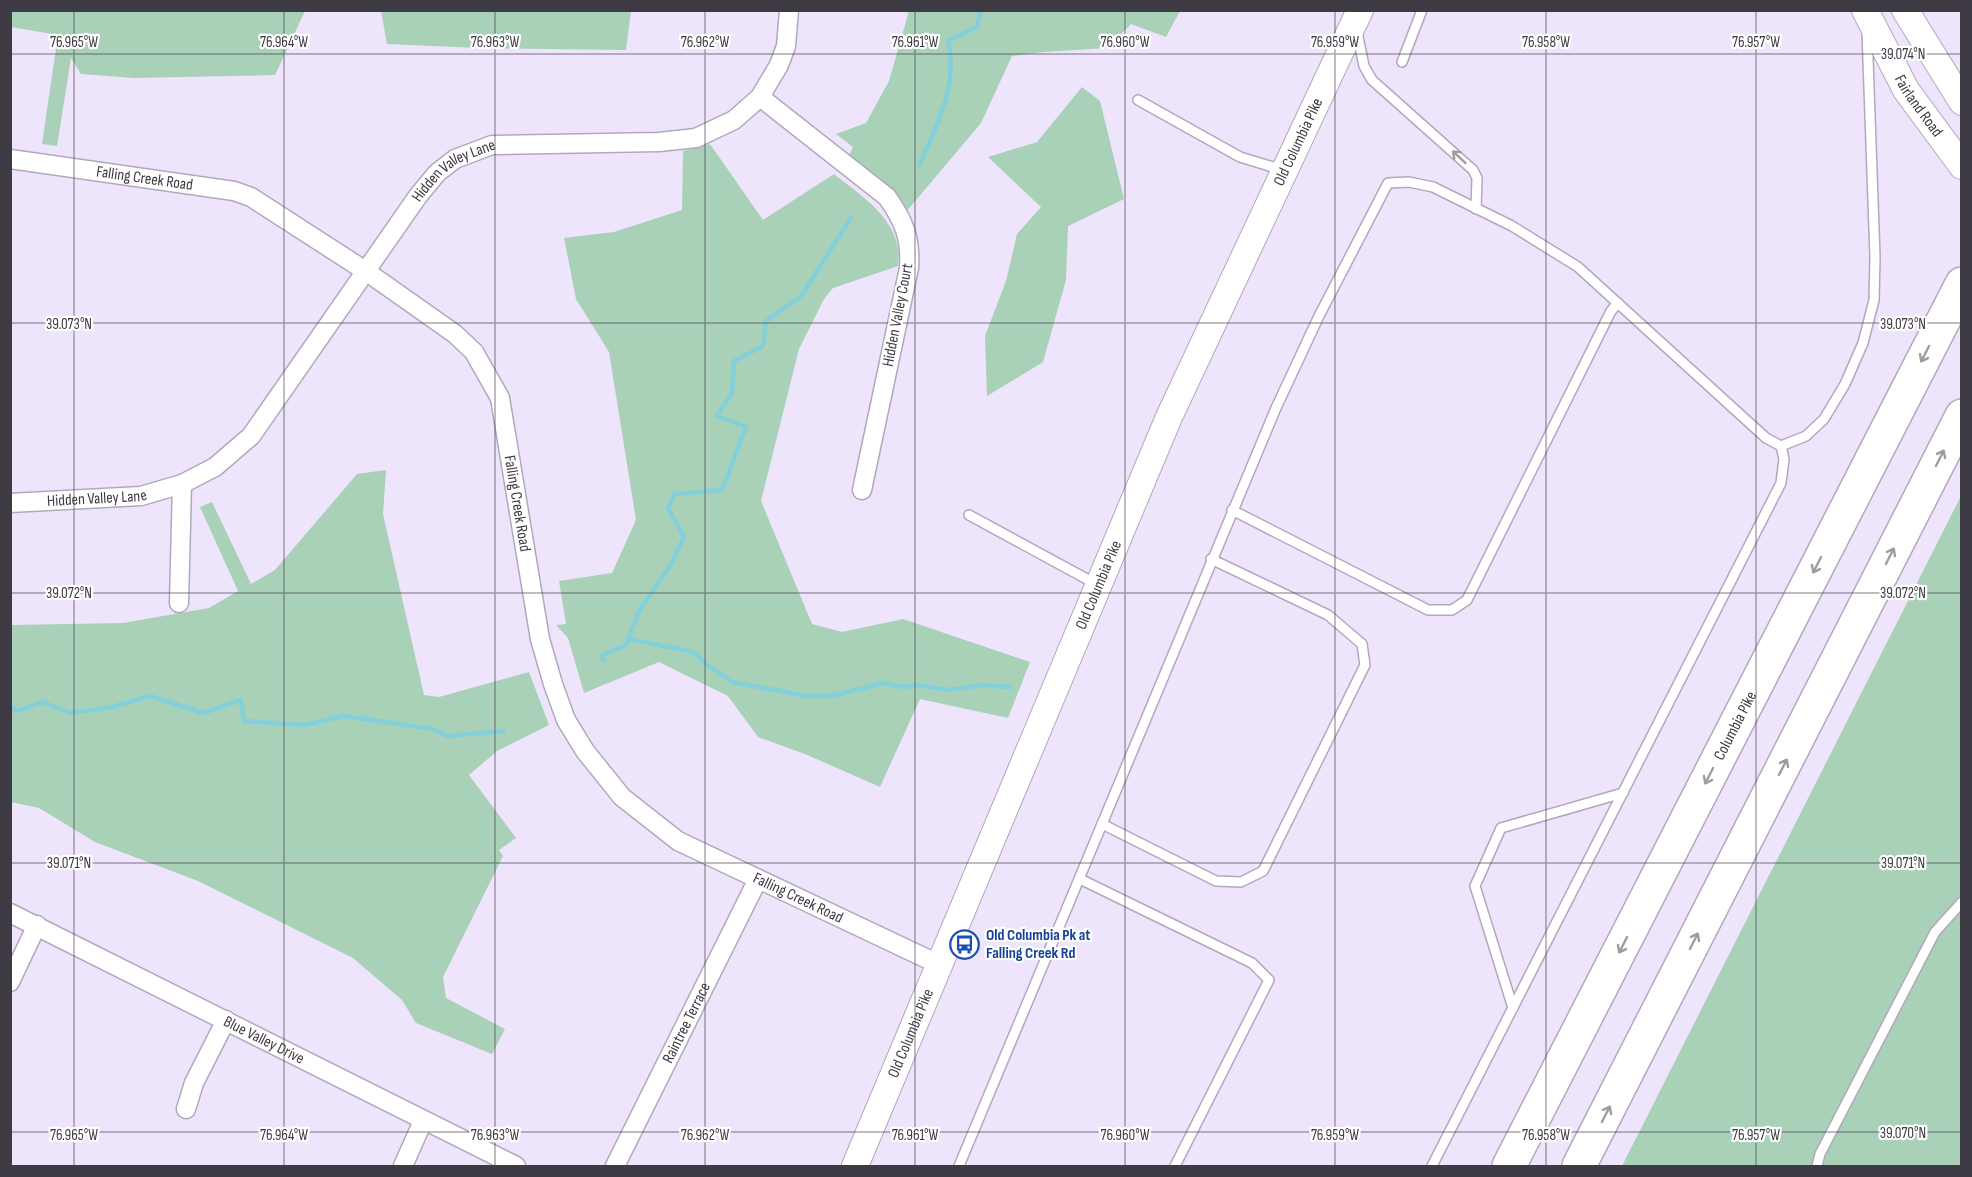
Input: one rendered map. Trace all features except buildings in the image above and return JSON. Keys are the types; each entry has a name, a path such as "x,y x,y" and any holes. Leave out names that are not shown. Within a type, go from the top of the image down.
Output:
{"highway":[{"name":"Columbia Pike","path":"1509,1167 1962,284"},
{"path":"1579,1167 1961,417"}],"main road":[{"path":"1905,10 1962,102"},
{"name":"Fairland Road","path":"1866,13 1906,90 1962,166"},
{"name":"Old Columbia Pike","path":"855,1167 938,964 1169,417 1358,16"}],"street":[{"name":"Hidden Valley Lane","path":"10,502 141,496 182,484 214,467 251,436 418,196 437,173 455,159 492,145 659,142 696,138 734,120 760,97 779,65 786,46 789,10"},
{"name":"Hidden Valley Court","path":"760,97 887,197 902,218 907,236 910,251 909,268 862,490"},
{"name":"Falling Creek Road","path":"10,159 234,191 251,197 367,272 455,334 474,352 500,398 540,639 566,720 585,751 622,797 678,842 938,964"},
{"path":"179,603 182,484"},
{"name":"Raintree Terrace","path":"615,1167 758,879"},
{"name":"Blue Valley Drive","path":"10,913 516,1167"},
{"path":"10,982 36,925"},
{"path":"186,1109 194,1083 226,1020"},
{"path":"403,1167 423,1121"}],"lane":[{"path":"1402,62 1422,10"},
{"path":"1781,446 1806,436 1824,419 1845,384 1863,343 1874,300 1875,256 1866,13"},
{"path":"1358,16 1364,66 1372,80 1473,171 1477,178 1476,208"},
{"path":"1138,100 1240,157 1285,170"},
{"path":"959,1167 1275,408 1319,316 1388,183 1409,182 1433,188 1512,226 1578,267 1766,438 1781,446 1784,459 1781,483 1431,1167"},
{"path":"1232,510 1428,610 1452,610 1467,600 1611,311 1618,303"},
{"path":"969,515 1098,584"},
{"path":"1102,824 1216,881 1241,882 1263,871 1365,664 1362,644 1328,615 1211,559"},
{"path":"1513,1008 1475,886 1501,828 1623,793"},
{"path":"1080,879 1252,963 1269,980 1175,1167"},
{"path":"1817,1167 1820,1154 1935,932 1962,902"}],"green space":[{"path":"381,10 631,11 626,50 387,44"},
{"path":"10,11 305,11 275,75 134,78 81,74 71,58 57,146 42,144 58,35 11,27"},
{"path":"909,11 1180,11 1166,37 1131,24 1108,48 1012,56 981,123 906,212 848,158 853,147 836,134 866,123 889,81"},
{"path":"1082,87 1100,101 1124,199 1068,226 1066,280 1043,362 987,396 985,336 1006,281 1017,234 1041,207 988,157 1037,142"},
{"path":"710,144 763,220 834,174 880,212 895,236 898,250 898,266 833,288 824,299 799,349 761,501 812,624 842,632 903,619 1030,662 1008,718 920,699 880,787 805,754 758,737 728,696 659,662 584,693 568,638 556,625 566,624 559,581 612,573 636,520 609,352 576,299 564,238 614,232 682,210 683,151"},
{"path":"386,470 383,514 424,695 439,697 529,672 549,725 497,751 469,775 516,838 499,850 503,856 443,977 446,998 505,1029 492,1054 416,1023 402,1000 353,958 198,881 95,842 39,808 11,802 11,625 123,623 209,608 238,591 200,507 212,502 251,584 275,570 357,474"},
{"path":"1961,496 1961,1166 1622,1166"}],"waterway":[{"path":"919,166 939,121 948,89 951,73 948,41 977,27 981,10"},
{"path":"603,660 602,655 626,645 640,609 670,566 684,537 668,508 675,494 722,490 746,427 717,416 732,393 734,361 763,346 766,321 801,296 851,218"},
{"path":"629,639 693,652 732,682 807,696 832,696 883,683 904,687 919,685 947,690 982,685 1011,687"},
{"path":"10,706 17,711 42,702 71,713 112,707 150,696 203,713 241,700 244,721 305,725 344,716 433,729 447,736 504,731"}],"place":[{"name":"Old Columbia Pk at Falling Creek Rd","path":"965,944"}]}
